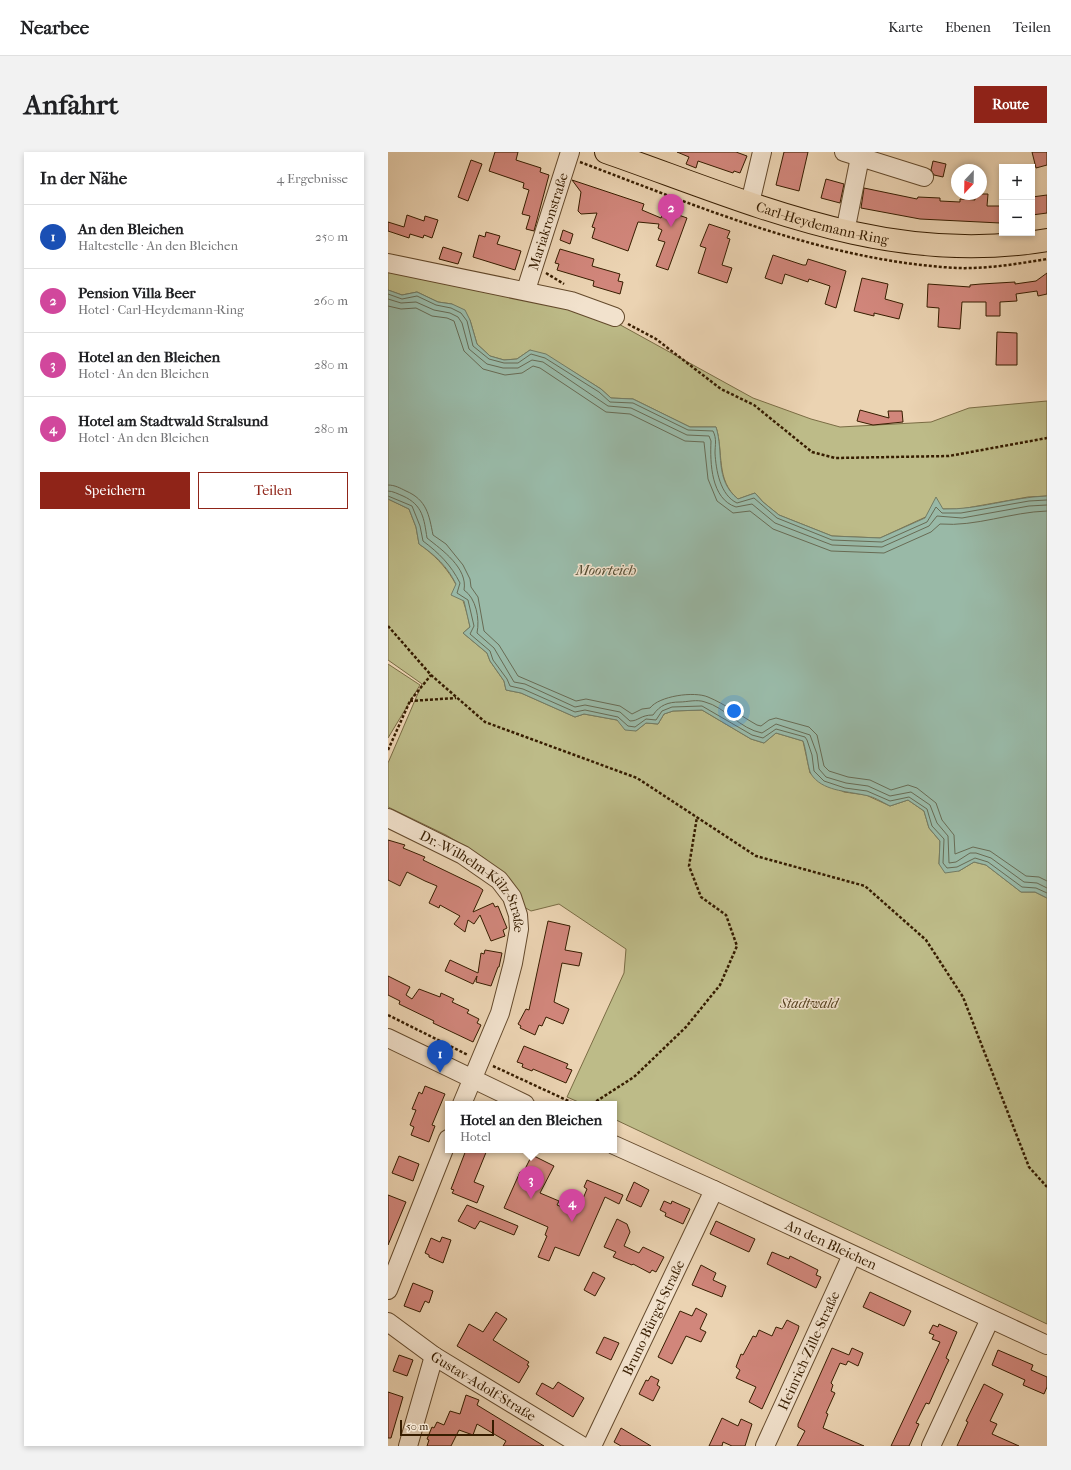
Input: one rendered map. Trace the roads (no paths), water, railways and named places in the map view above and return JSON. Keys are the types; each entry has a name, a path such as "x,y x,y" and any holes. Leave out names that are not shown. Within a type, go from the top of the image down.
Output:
{"main road":[{"name":"Carl-Heydemann-Ring","path":"606,152 750,203 845,232 888,241 977,248 1015,246 1047,240"}],"street":[{"name":"Mariakronstraße","path":"526,290 535,267 570,152"},
{"path":"750,203 762,152"},
{"path":"845,232 852,155 924,177"},
{"path":"388,263 526,290 571,301 615,317"},
{"name":"Dr.-Wilhelm-Külz-Straße","path":"388,818 463,855 499,880 516,906 519,929 513,963 500,1013 463,1101"},
{"path":"388,1038 519,1101"},
{"name":"An den Bleichen","path":"617,1147 714,1190 1047,1345"},
{"path":"388,1290 445,1148"},
{"name":"Bruno-Bürgel-Straße","path":"592,1446 714,1190"},
{"name":"Heinrich-Zille-Straße","path":"765,1446 852,1255"},
{"path":"931,1446 990,1319"},
{"name":"Gustav-Adolf-Straße","path":"388,1322 434,1356 582,1446"},
{"path":"408,1446 434,1356"}],"water":[{"name":"Moorteich","path":"388,290 402,295 417,292 438,302 452,304 465,310 470,320 477,344 490,356 504,360 517,359 530,350 546,354 601,389 611,398 633,399 690,427 716,427 723,474 730,491 738,499 755,493 763,502 779,515 832,536 880,538 925,518 936,497 943,509 956,509 1047,496 1047,898 1035,892 1021,892 986,865 974,862 959,871 945,873 939,864 940,841 929,828 924,811 908,800 890,806 871,797 835,789 821,784 811,774 803,741 776,733 764,743 751,739 702,710 673,711 664,714 658,724 646,723 636,731 625,730 617,720 584,714 575,717 521,693 506,690 504,681 490,661 487,653 463,633 470,627 464,601 451,595 456,584 449,572 440,561 419,544 416,527 409,509 388,499"}],"place":[{"name":"Pension Villa Beer","path":"671,227"},
{"name":"An den Bleichen","path":"440,1073"},
{"name":"Hotel an den Bleichen","path":"531,1199"},
{"name":"Hotel am Stadtwald Stralsund","path":"572,1222"}],"park label":[{"name":"Stadtwald","path":"809,1003"}]}
